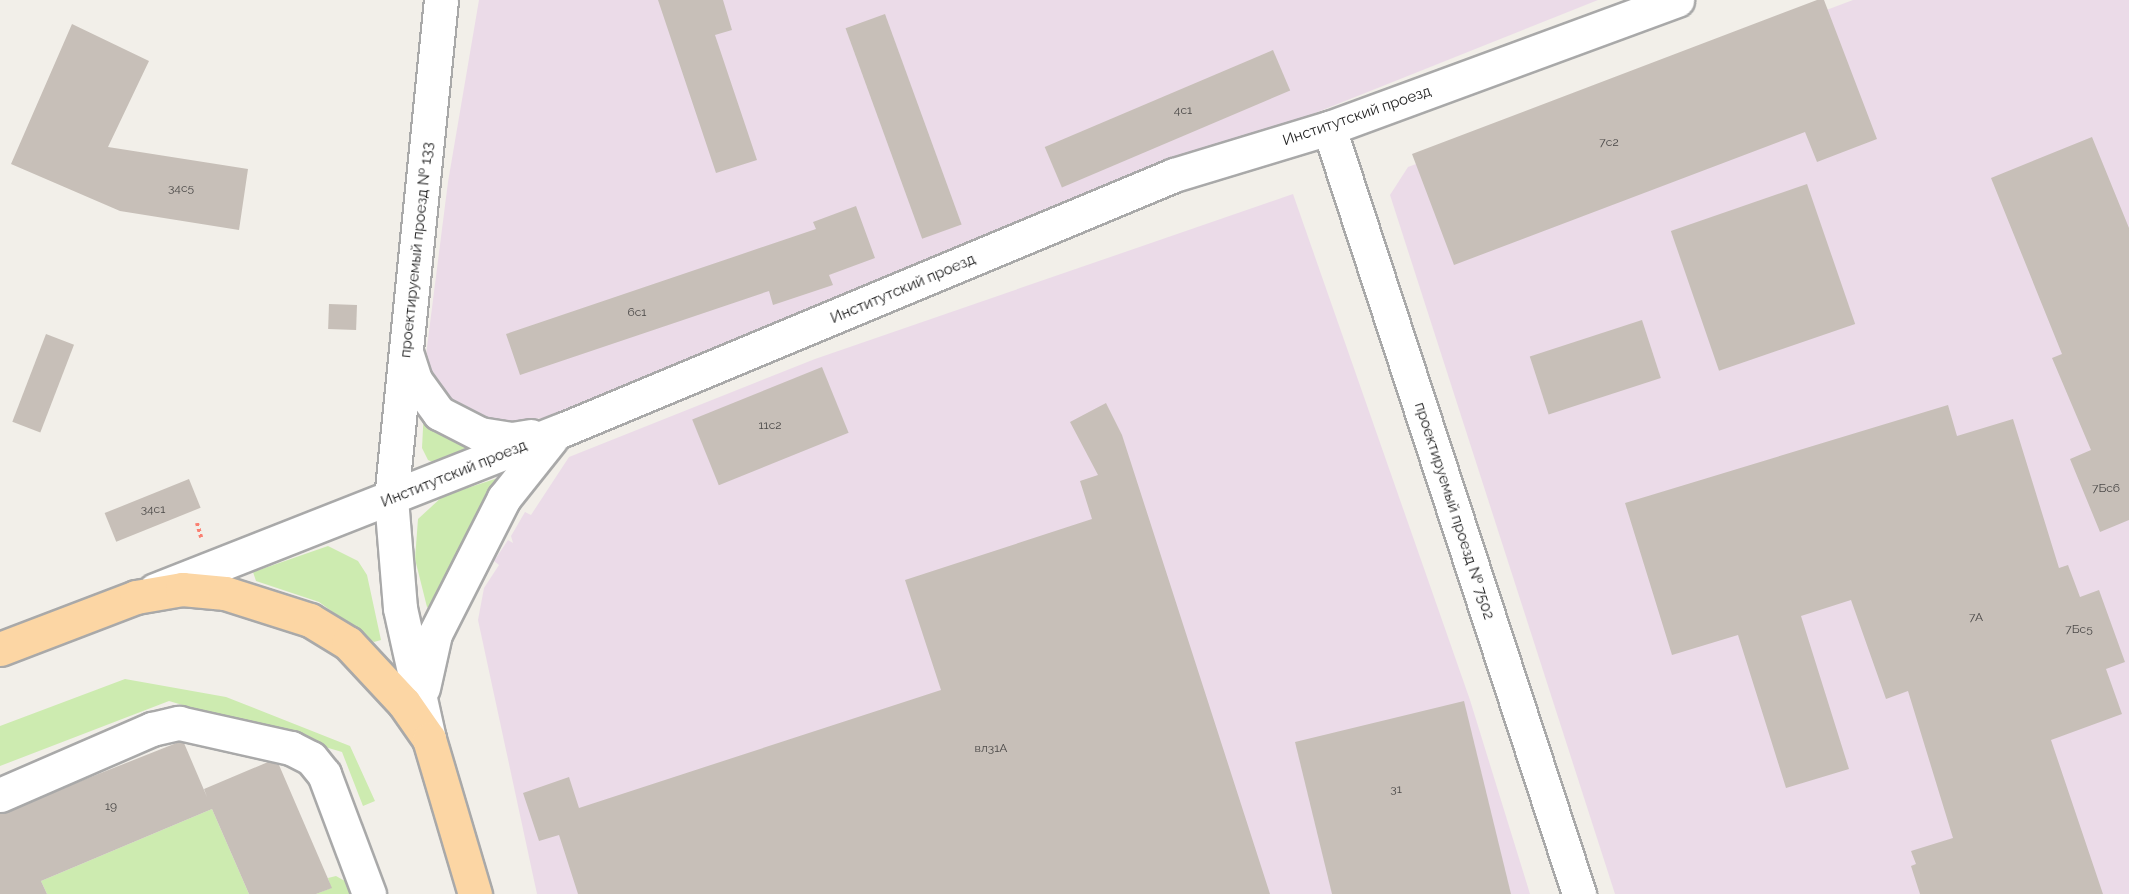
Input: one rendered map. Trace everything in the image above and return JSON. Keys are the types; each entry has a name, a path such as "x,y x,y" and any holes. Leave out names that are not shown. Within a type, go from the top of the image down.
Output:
{"main road":[{"path":"0,649 136,597 182,589 225,593 310,620 348,644 404,703 429,739 475,894"}],"street":[{"name":"проектируемый проезд № 133","path":"429,739 400,608 391,500 441,0"},
{"name":"Институтский проезд","path":"136,597 391,500 1173,175 1329,128 1677,0"},
{"name":"проектируемый проезд № 7502","path":"1329,128 1579,894"},
{"path":"406,353 415,380 439,413 480,434 512,439 562,430"},
{"path":"421,706 435,634 504,498 529,461 562,430"},
{"path":"0,795 152,729 179,723 291,748 311,758 324,774 369,894"}],"shaded area":[{"path":"479,0 1598,0 553,417 493,423 442,398 426,355 448,182"},
{"path":"1853,0 2129,0 2129,894 1615,894 1390,195 1408,167"},
{"path":"1293,194 1470,700 1530,894 537,894 478,620 484,588 499,565 494,561 508,540 513,543 511,536 525,512 531,515 569,457 815,359"}],"green space":[{"path":"424,409 479,449 435,463 428,460 422,448"},
{"path":"504,476 432,611 427,607 415,559 418,519 443,496"},
{"path":"328,546 358,561 367,575 381,640 374,642 319,602 256,581 253,572"},
{"path":"125,679 226,697 350,746 375,801 363,806 342,752 169,701 0,766 0,726"},
{"path":"212,809 249,894 47,894 41,881"},
{"path":"336,876 352,885 355,894 316,894 331,888 328,878"}],"building":[{"path":"658,0 723,0 732,30 715,35 757,160 716,173"},
{"path":"1817,0 1824,0 1877,139 1817,162 1805,132 1454,265 1412,154"},
{"path":"885,14 962,224 922,239 846,28"},
{"path":"72,24 149,61 108,147 248,169 239,230 120,211 11,164"},
{"path":"1273,50 1290,91 1062,187 1045,147"},
{"path":"2092,137 2129,228 2129,520 2100,532 2070,459 2091,450 2052,358 2062,354 1991,178"},
{"path":"1807,184 1855,324 1719,371 1671,231"},
{"path":"856,206 875,258 829,275 833,285 773,305 769,291 520,375 506,334 816,229 813,222"},
{"path":"329,304 357,305 356,330 328,329"},
{"path":"1642,320 1661,378 1549,414 1530,356"},
{"path":"46,334 74,345 40,433 12,422"},
{"path":"822,367 849,433 719,485 692,419"},
{"path":"1106,403 1122,435 1270,894 578,894 559,835 539,841 523,793 569,777 579,808 941,690 905,580 1092,519 1080,481 1098,475 1070,422"},
{"path":"1948,405 1957,436 2013,419 2059,568 2068,565 2080,597 2099,590 2125,662 2106,669 2122,714 2051,740 2103,894 1920,894 1911,866 1916,864 1911,851 1953,838 1908,691 1886,699 1851,600 1801,616 1849,769 1786,788 1738,635 1672,655 1625,503"},
{"path":"189,479 201,508 116,542 105,513"},
{"path":"1464,701 1511,894 1332,894 1295,742"},
{"path":"179,742 184,743 207,797 204,789 268,762 279,765 332,888 316,894 249,894 212,809 41,881 47,894 0,894 0,813"}]}
